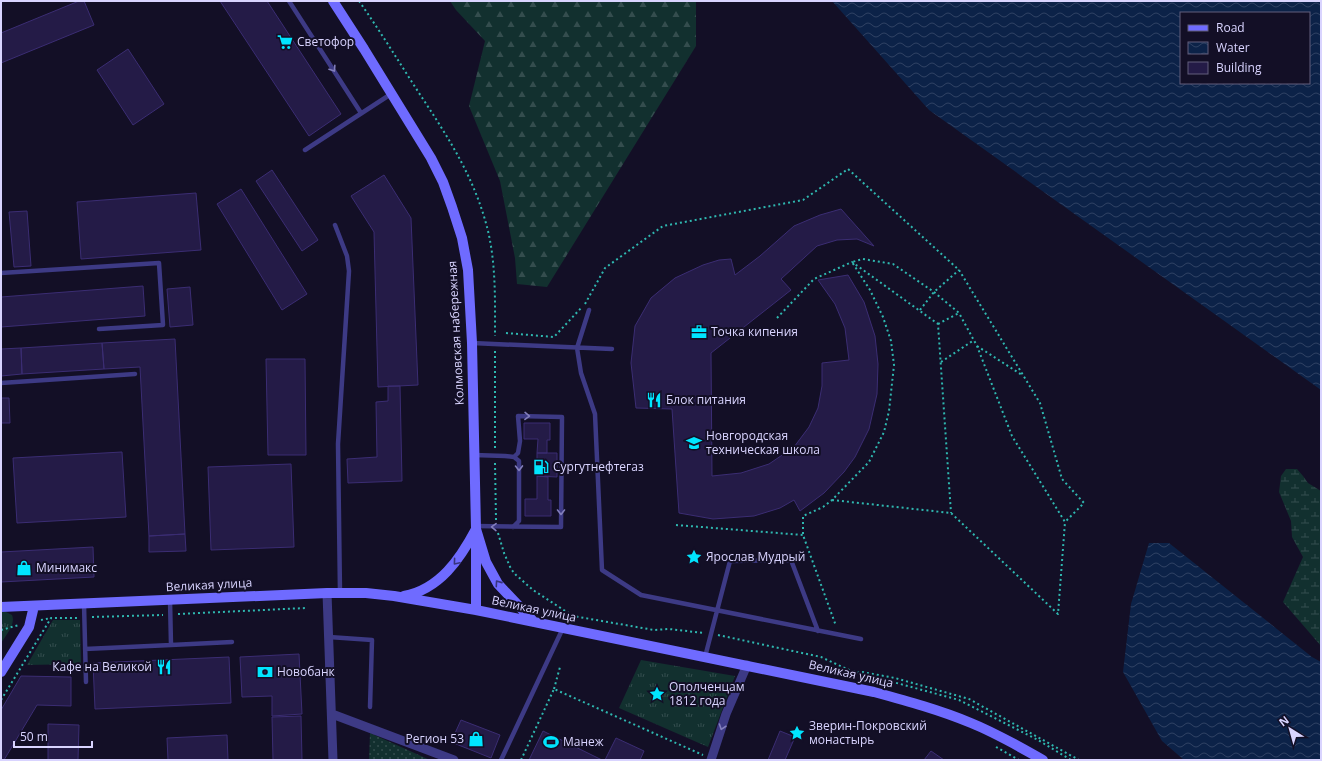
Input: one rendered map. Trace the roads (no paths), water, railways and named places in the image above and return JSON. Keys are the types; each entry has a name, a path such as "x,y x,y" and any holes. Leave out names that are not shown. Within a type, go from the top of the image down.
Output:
{"main road":[{"name":"Колмовская набережная","path":"333,1 431,158 443,182 462,238 468,270 472,343 476,527 476,610"},
{"path":"394,596 412,594 433,585 457,561 476,527"},
{"path":"476,527 486,562 498,584 534,622"},
{"name":"Великая улица","path":"1,608 327,593 366,593 394,596 476,610 874,692 972,723 1043,760"},
{"path":"1,672 29,626 34,606"}],"street":[{"path":"327,593 333,760"},
{"path":"711,759 726,714 747,665"},
{"path":"332,714 454,760"}],"lane":[{"path":"289,1 361,113"},
{"path":"305,150 391,93"},
{"path":"335,225 347,256 349,271 338,444 340,593"},
{"path":"1,274 159,263 163,325 99,329"},
{"path":"589,310 577,348 581,374 594,414 602,570 641,595 861,639"},
{"path":"472,343 612,349"},
{"path":"1,383 135,374"},
{"path":"476,527 561,527 562,416 518,416 520,441 518,453 514,457"},
{"path":"474,455 514,457 519,461 519,521 513,527"},
{"path":"705,657 730,561 791,560 818,631"},
{"path":"170,600 171,646"},
{"path":"84,604 86,682"},
{"path":"501,760 563,628"},
{"path":"329,637 372,640 370,707"},
{"path":"85,649 232,642"}],"water":[{"path":"832,1 1321,1 1321,390 929,110"},
{"path":"1149,543 1169,543 1312,657 1321,662 1321,760 1184,760 1162,741 1123,672 1131,604"}],"place":[{"name":"Светофор","path":"285,42"},
{"name":"Точка кипения","path":"699,332"},
{"name":"Блок питания","path":"654,400"},
{"name":"Новгородская техническая школа","path":"694,443"},
{"name":"Сургутнефтегаз","path":"541,467"},
{"name":"Ярослав Мудрый","path":"694,557"},
{"name":"Минимакс","path":"24,568"},
{"name":"Кафе на Великой","path":"164,667"},
{"name":"Новобанк","path":"265,672"},
{"name":"Ополченцам 1812 года","path":"657,694"},
{"name":"Зверин-Покровский монастырь","path":"797,733"},
{"name":"Регион 53","path":"476,739"},
{"name":"Манеж","path":"551,742"}]}
